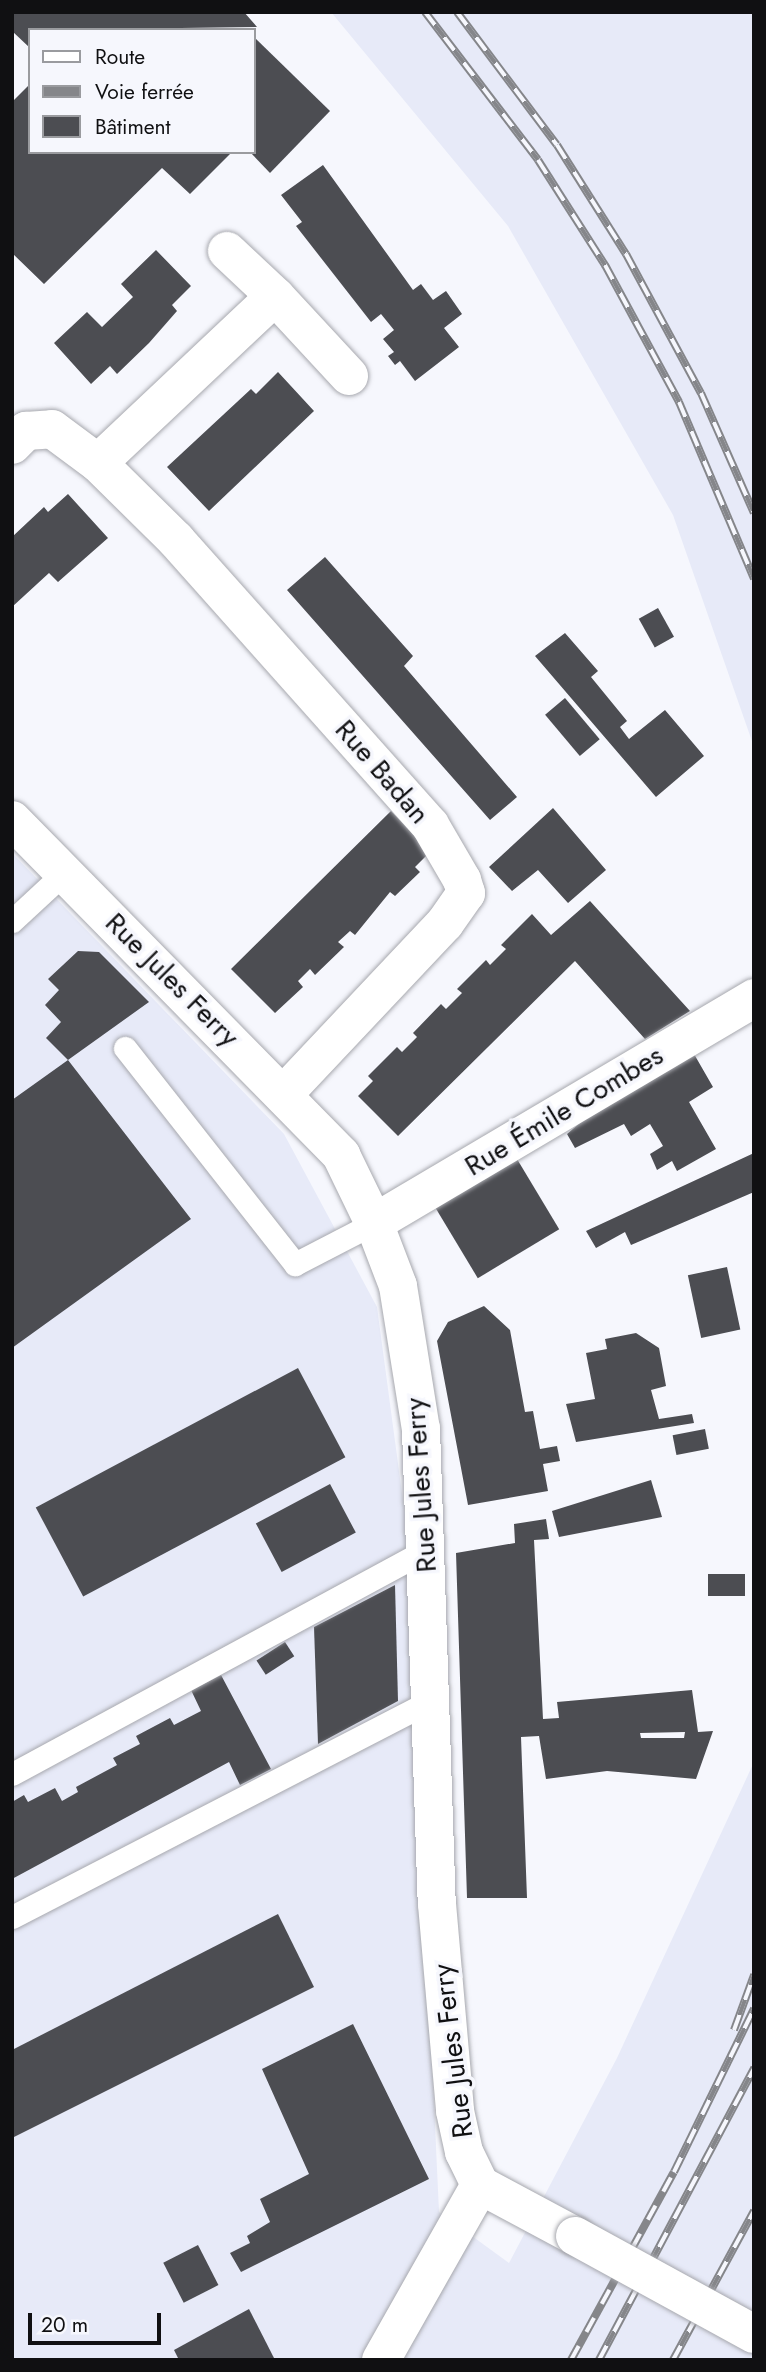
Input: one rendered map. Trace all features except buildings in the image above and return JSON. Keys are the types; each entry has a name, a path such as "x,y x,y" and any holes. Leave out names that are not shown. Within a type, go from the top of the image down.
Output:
{"street":[{"path":"227,251 275,296 349,376"},
{"path":"98,463 275,296"},
{"name":"Rue Badan","path":"12,445 26,431 52,429 98,463 184,549 430,825 464,886 466,893 445,923 284,1094"},
{"name":"Rue Jules Ferry","path":"12,820 341,1155 374,1223 398,1286 421,1429 437,1904 455,2110 464,2152 480,2185"},
{"name":"Rue Émile Combes","path":"374,1223 754,998"},
{"path":"381,2360 480,2185 754,2334"}],"lane":[{"path":"12,922 65,872"},
{"path":"125,1048 295,1264 374,1223"},
{"path":"12,1774 426,1550"},
{"path":"12,1917 429,1702"}],"shaded area":[{"path":"331,12 754,12 754,747 673,515 508,226"},
{"path":"12,853 284,1134 377,1307 408,1538 439,2212 509,2263 617,2058 754,1762 754,2360 12,2360"}],"railway":[{"path":"425,12 538,160 605,265 679,402 754,579"},
{"path":"457,12 557,145 626,254 701,393 754,513"},
{"path":"734,2030 754,1975"},
{"path":"571,2360 674,2172 754,2009"},
{"path":"599,2360 754,2068"},
{"path":"673,2360 754,2211"}]}
